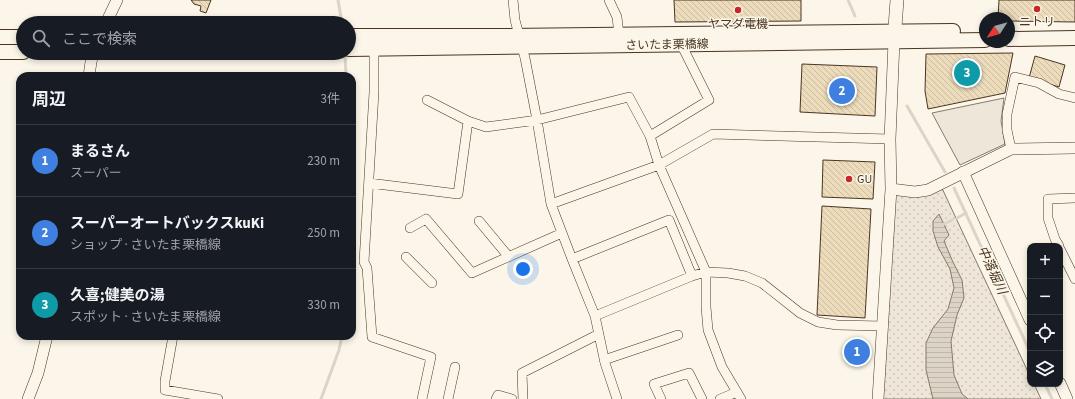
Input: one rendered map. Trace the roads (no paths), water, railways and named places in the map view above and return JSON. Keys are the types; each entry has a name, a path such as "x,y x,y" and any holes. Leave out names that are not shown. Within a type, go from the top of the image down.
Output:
{"main road":[{"path":"894,36 897,0"},
{"path":"1015,30 1075,29"},
{"name":"さいたま栗橋線","path":"356,36 681,44 894,36 979,30"},
{"name":"さいたま栗橋線","path":"356,48 619,35 894,36 979,40"},
{"path":"0,38 16,37"},
{"path":"1015,40 1075,38"},
{"path":"0,52 16,52"}],"street":[{"path":"109,16 117,0"},
{"path":"513,0 515,20 521,41 537,120 551,204 595,316 604,360 617,399"},
{"path":"609,0 617,17 619,35"},
{"path":"878,399 891,189 890,139 894,36"},
{"path":"650,136 709,100 681,44"},
{"path":"374,48 374,92 364,262 367,268 372,337 431,357 422,399"},
{"path":"89,72 91,60"},
{"path":"1011,149 1007,130 1007,114 1015,77 1039,83 1059,94 1075,98"},
{"path":"427,100 468,121 486,127 537,120 629,97 650,136 659,164 706,272 706,307 708,330 722,367 739,396 720,399"},
{"path":"369,183 458,194 468,121"},
{"path":"551,204 659,164 713,134 890,139"},
{"path":"891,189 915,192 928,190 1011,149 1075,148"},
{"path":"963,172 1028,315"},
{"path":"1057,243 1048,218 1048,199 1075,198"},
{"path":"410,228 426,219 472,273 562,233"},
{"path":"572,259 669,220 692,276"},
{"path":"479,221 509,257"},
{"path":"1063,255 1075,279"},
{"path":"406,257 432,283"},
{"path":"595,316 692,276 706,272 728,273 745,276 762,283 800,313 818,322 837,325 883,326"},
{"path":"523,399 522,373 599,334"},
{"path":"604,360 678,335"},
{"path":"28,399 38,373 46,340"},
{"path":"172,340 165,381 165,390 218,399"},
{"path":"448,399 455,367"},
{"path":"661,399 654,384 689,373 702,399"},
{"path":"1062,387 1067,399"},
{"path":"496,399 498,395 512,399"}],"waterway":[{"path":"338,0 341,16"},
{"name":"中落堀川","path":"848,0 855,16"},
{"path":"345,60 346,72"},
{"name":"中落堀川","path":"907,106 945,172"},
{"name":"中落堀川","path":"954,188 1030,351"},
{"path":"957,218 966,213"},
{"path":"944,224 952,220"},
{"path":"321,399 339,350 341,340"},
{"name":"中落堀川","path":"1046,387 1052,399"}],"place":[{"name":"ニトリ","path":"1037,9"},
{"name":"ヤマダ電機","path":"738,10"},
{"name":"久喜;健美の湯","path":"967,73"},
{"name":"スーパーオートバックスkuKi","path":"842,91"},
{"name":"GU","path":"849,179"},
{"name":"まるさん","path":"857,352"}]}
